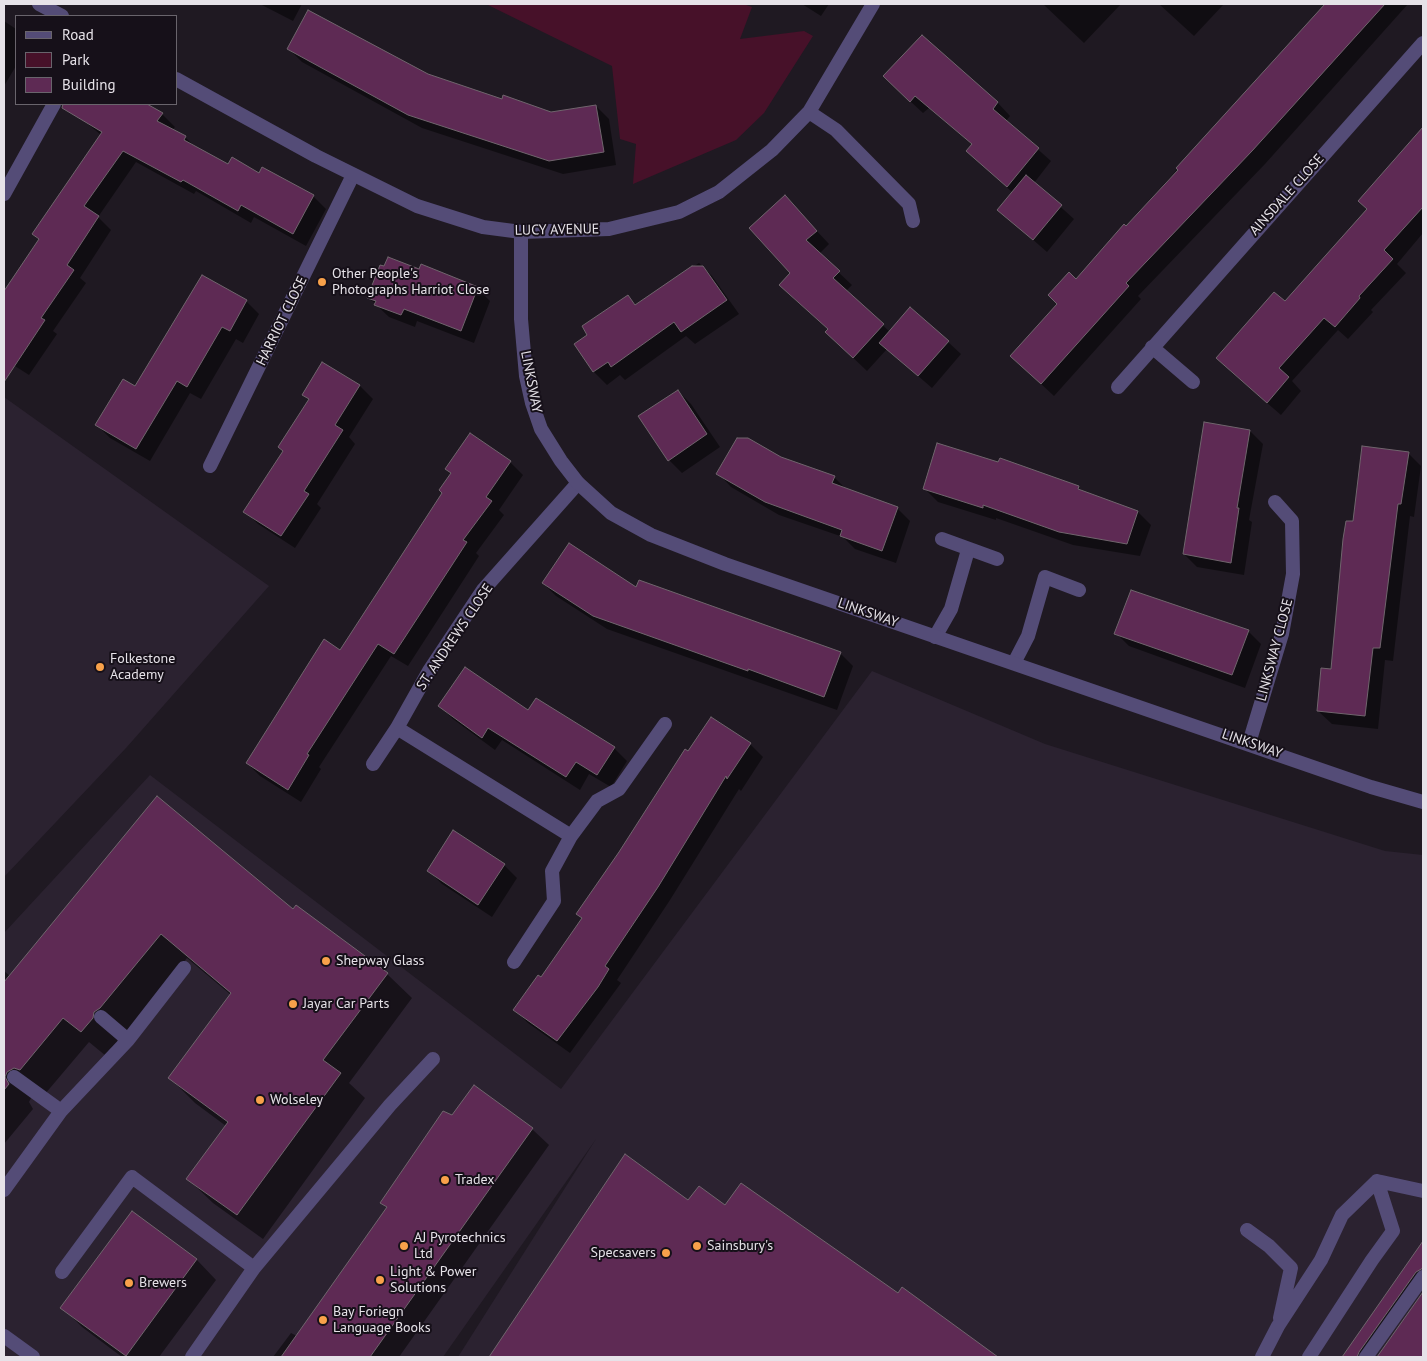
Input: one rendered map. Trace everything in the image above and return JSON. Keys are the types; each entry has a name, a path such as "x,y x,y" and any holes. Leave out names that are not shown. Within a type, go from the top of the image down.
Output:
{"street":[{"path":"39,4 60,15"},
{"name":"LUCY AVENUE","path":"178,80 353,175 417,206 483,227 521,232 609,229 679,212 719,192 772,150 809,112 873,4"},
{"name":"AINSDALE CLOSE","path":"1118,387 1423,42"},
{"path":"4,194 53,105"},
{"path":"809,112 836,130 909,204 913,221"},
{"name":"HARRIOT CLOSE","path":"210,466 353,175"},
{"name":"LINKSWAY","path":"521,232 521,319 526,376 532,403 541,429 561,461 578,483 611,513 666,541 935,637 1423,802"},
{"path":"1152,347 1193,382"},
{"name":"ST. ANDREWS CLOSE","path":"373,764 397,728 429,670 483,590 578,483"},
{"name":"LINKSWAY CLOSE","path":"1249,743 1282,634 1293,574 1292,521 1275,502"},
{"path":"942,539 997,559"},
{"path":"935,637 951,609 968,550"},
{"path":"1014,663 1028,636 1045,577 1079,590"},
{"path":"514,962 554,901 552,872 571,836 597,800 619,789 664,724"},
{"path":"397,728 571,836"},
{"path":"4,1190 61,1111 128,1040 184,968"},
{"path":"101,1017 128,1040"},
{"path":"192,1357 254,1268 390,1105 433,1059"},
{"path":"14,1078 61,1111"},
{"path":"62,1272 132,1177 254,1268"},
{"path":"1377,1181 1423,1192"},
{"path":"1262,1357 1278,1326 1321,1260 1342,1215 1377,1181"},
{"path":"1309,1357 1372,1260 1394,1230 1377,1181"},
{"path":"1247,1230 1268,1246 1291,1268 1278,1326"},
{"path":"1366,1357 1423,1277"},
{"path":"4,1336 33,1357"}],"shaded area":[{"name":"Folkestone Academy","path":"4,397 269,586 126,748 4,877"},
{"path":"872,671 1045,744 1385,851 1423,855 1423,1357 458,1357 596,1139 443,1357 4,1357 4,933 150,775 561,1089"}],"green space":[{"path":"486,4 743,4 752,7 740,39 804,31 813,36 764,113 736,140 633,184 636,144 620,139 612,66"}],"building":[{"path":"1325,4 1385,4 1252,151 1126,283 1129,286 1041,384 1010,356 1057,304 1048,295 1069,272 1076,279 1124,224 1126,226 1178,170 1176,168"},
{"path":"308,10 428,74 502,99 503,95 551,112 596,105 604,152 549,161 408,115 287,49"},
{"path":"922,35 998,102 993,109 1039,148 1007,187 966,151 972,144 915,96 910,102 883,76"},
{"path":"63,105 149,105 163,113 157,121 186,136 184,140 228,164 232,157 259,173 262,167 314,195 293,234 241,205 238,211 183,180 181,182 123,151 84,206 99,216 67,265 74,270 41,318 45,320 4,382 4,291 39,239 32,234 102,132 62,108"},
{"path":"1423,127 1423,207 1384,250 1393,259 1359,296 1360,298 1335,327 1324,318 1279,368 1289,377 1267,403 1216,358 1274,292 1285,301 1367,209 1358,201"},
{"path":"1026,175 1062,205 1033,240 997,210"},
{"path":"785,195 817,231 806,240 840,271 833,278 884,324 853,358 825,332 828,329 779,285 790,273 749,228"},
{"path":"388,257 419,269 421,264 478,287 461,331 404,309 401,315 374,305 376,301 367,298 380,265 384,266"},
{"path":"692,266 703,266 727,300 681,332 674,322 611,367 608,362 593,372 574,344 587,335 582,326 628,295 635,305"},
{"path":"202,275 247,300 230,331 222,327 187,387 177,381 136,449 95,425 123,379 135,386"},
{"path":"910,307 949,341 918,376 879,343"},
{"path":"322,362 360,385 335,425 343,430 304,491 309,494 281,536 243,512 283,451 278,447 309,399 302,395"},
{"path":"678,390 707,434 668,461 638,416"},
{"path":"1204,422 1250,430 1237,508 1239,508 1231,563 1183,554"},
{"path":"470,433 511,461 486,497 492,501 463,540 467,542 394,654 378,644 307,754 309,755 288,790 246,763 324,639 340,650 442,493 439,490 451,473 445,469"},
{"path":"737,438 748,438 781,457 835,476 832,483 898,507 882,551 840,536 842,530 765,502 716,474"},
{"path":"937,443 998,462 1000,458 1079,486 1078,489 1138,511 1127,544 1059,532 983,505 983,508 923,489"},
{"path":"1362,446 1409,452 1401,504 1398,504 1380,648 1373,648 1365,716 1317,711 1321,668 1331,669 1343,539 1346,521 1353,521"},
{"path":"569,543 636,587 639,580 841,652 824,697 593,616 542,583"},
{"path":"1131,590 1249,630 1232,675 1114,634"},
{"path":"465,667 528,710 536,698 615,747 597,775 576,762 566,777 488,728 482,738 438,706"},
{"path":"711,717 751,743 727,779 726,776 658,887 605,966 609,969 598,987 557,1041 513,1010 538,975 541,977 582,918 576,914 619,852 685,749 688,751"},
{"path":"157,796 293,909 296,905 388,973 323,1060 341,1073 237,1215 186,1179 228,1122 168,1078 231,993 161,934 100,1008 94,1012 93,1018 81,1032 63,1018 20,1070 14,1068 7,1072 5,1077 9,1084 4,1090 4,982"},
{"path":"453,830 505,864 478,905 427,871"},
{"path":"474,1085 533,1128 370,1357 281,1357 387,1207 380,1203 443,1111 452,1115"},
{"name":"Sainsbury's","path":"625,1154 688,1200 699,1186 725,1205 741,1183 898,1293 902,1287 998,1357 489,1357"},
{"name":"Brewers","path":"132,1211 197,1259 126,1356 60,1308"},
{"path":"1423,1241 1423,1268 1416,1272 1357,1357 1342,1357"},
{"path":"1423,1292 1423,1357 1377,1357"}],"place":[{"name":"Other People's Photographs Harriot Close","path":"322,282"},
{"name":"Folkestone Academy","path":"100,667"},
{"name":"Shepway Glass","path":"326,961"},
{"name":"Jayar Car Parts","path":"293,1004"},
{"name":"Wolseley","path":"260,1100"},
{"name":"Tradex","path":"445,1180"},
{"name":"AJ Pyrotechnics Ltd","path":"404,1246"},
{"name":"Sainsbury's","path":"697,1246"},
{"name":"Specsavers","path":"666,1253"},
{"name":"Light & Power Solutions","path":"380,1280"},
{"name":"Brewers","path":"129,1283"},
{"name":"Bay Foriegn Language Books","path":"323,1320"}]}
